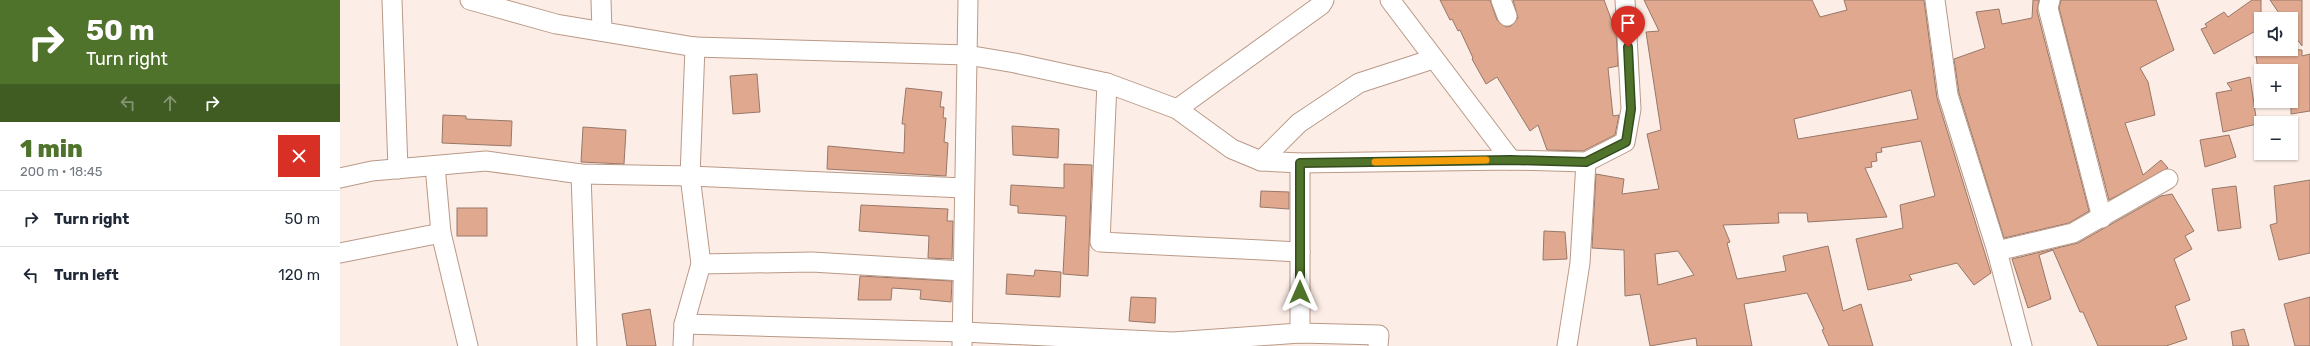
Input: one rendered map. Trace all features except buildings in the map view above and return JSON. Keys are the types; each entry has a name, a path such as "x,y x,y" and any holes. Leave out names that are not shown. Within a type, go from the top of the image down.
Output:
{"street":[{"path":"392,0 398,169"},
{"path":"470,0 556,24 695,48 967,55 1107,83 1177,109 1232,149 1261,161 1300,163 1511,160 1586,162 1626,142 1631,109 1625,0"},
{"path":"601,0 602,31"},
{"path":"963,339 962,272 968,0"},
{"path":"1177,109 1321,5 1324,0"},
{"path":"1390,0 1433,59 1511,160"},
{"path":"1935,0 1948,95 1997,251 2022,346"},
{"path":"2050,0 2048,8 2102,218"},
{"path":"683,346 684,324 701,264 690,176 695,48"},
{"path":"1261,161 1299,123 1359,83 1433,59"},
{"path":"1107,83 1100,242 1300,252"},
{"path":"340,178 372,171 486,161 581,174 690,176 964,188"},
{"path":"1567,346 1580,263 1586,162"},
{"path":"1300,163 1300,333"},
{"path":"435,166 442,233 468,346"},
{"path":"581,174 587,346"},
{"path":"1997,251 2073,233 2102,218 2168,179"},
{"path":"340,253 442,233"},
{"path":"701,264 812,262 962,272"},
{"path":"684,324 963,339 1173,344 1300,333 1379,335 1378,346"}],"slow traffic":[{"path":"1375,162 1486,160"}],"route":[{"path":"1300,292 1300,163 1511,160 1586,162 1626,142 1631,109 1628,47"}]}
